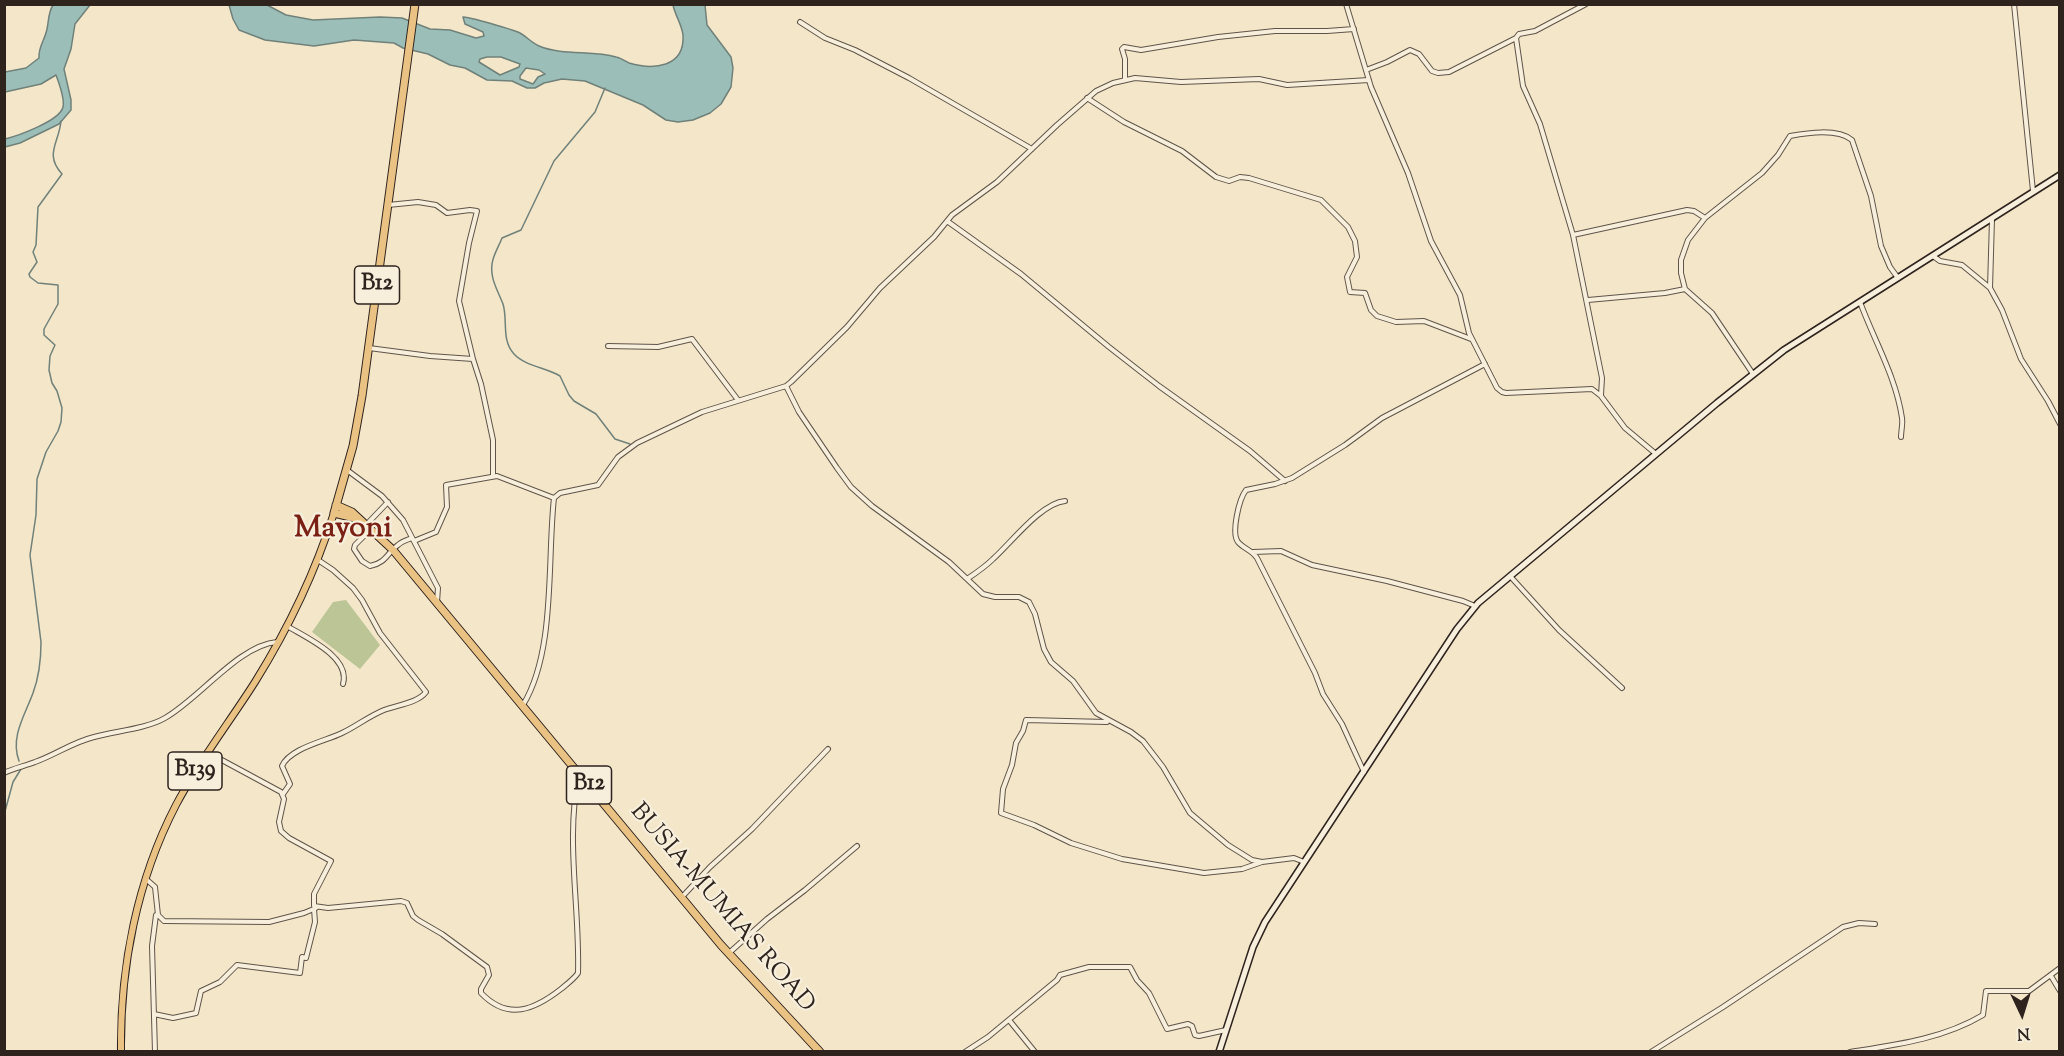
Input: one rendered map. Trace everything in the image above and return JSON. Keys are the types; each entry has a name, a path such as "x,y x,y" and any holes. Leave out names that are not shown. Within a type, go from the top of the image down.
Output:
{"highway":[{"name":"B12","path":"335,509 347,469 359,414 415,4"},
{"name":"BUSIA-MUMIAS ROAD","path":"341,489 349,509 393,550 728,953 820,1052"},
{"name":"BUSIA-MUMIAS ROAD","path":"335,509 359,519"},
{"path":"335,509 349,509"}],"main road":[{"name":"B139","path":"121,1052 121,1018 126,964 146,879 160,840 176,806 207,752 256,680 278,642 318,560 335,509"}],"street":[{"path":"1346,4 1369,80 1408,173 1431,241 1462,300 1472,339 1497,388 1503,393 1592,389 1601,396 1625,428 1656,455"},
{"path":"1366,70 1410,50 1419,54 1432,71 1446,73 1516,38 1519,34 1542,28 1586,4"},
{"path":"2014,4 2033,191"},
{"path":"800,22 822,36 909,78 1032,149"},
{"path":"1125,80 1125,59 1122,49 1124,47 1141,50 1218,37 1275,31 1319,32 1354,29"},
{"path":"1516,38 1523,86 1540,124 1573,236 1602,378 1601,396"},
{"path":"523,705 533,683 546,626 554,498 560,493 598,485 614,462 629,447 680,422 738,400 786,386 847,327 871,297 920,251 957,211 997,182 1087,98 1104,87 1125,80 1142,78 1192,82 1247,79 1287,85 1369,80"},
{"path":"1087,98 1124,122 1182,151 1209,173 1222,180 1230,181 1242,177 1322,201 1348,227 1355,241 1357,256 1347,277 1350,292 1365,293 1373,313 1383,319 1398,323 1424,321 1472,339"},
{"path":"1753,374 1712,314 1685,289 1681,273 1682,256 1690,237 1705,218 1762,173 1778,155 1790,136 1826,133 1850,138 1856,147 1871,196 1881,246 1890,267 1898,278"},
{"path":"1219,1052 1258,934 1457,629 1475,606 1753,374 1805,336 2060,175"},
{"path":"388,205 418,202 436,205 447,213 470,210 477,212 459,302 493,440 493,476"},
{"path":"1573,236 1684,210 1692,210 1705,218"},
{"path":"1990,288 1992,218"},
{"path":"947,221 1021,274 1108,347 1250,451 1285,481"},
{"path":"1933,256 1940,261 1962,265 1990,288 2002,310 2021,359 2060,424"},
{"path":"1587,300 1685,289"},
{"path":"1860,302 1892,380 1902,419 1901,437"},
{"path":"608,346 658,347 692,339 738,400"},
{"path":"369,348 473,359"},
{"path":"1364,772 1342,724 1323,694 1253,552 1239,543 1236,537 1237,519 1244,492 1246,489 1285,481 1345,445 1382,418 1485,364"},
{"path":"786,386 799,412 851,487 882,515 949,562 986,596 1019,597 1029,602 1035,614 1048,659 1073,681 1093,711 1143,741 1163,767 1190,813 1239,852 1262,862"},
{"path":"347,469 388,502 403,520 438,588 437,602"},
{"path":"388,502 354,546 354,552 370,566 385,559 398,544 436,532 447,507 446,484 493,476 503,477 554,498"},
{"path":"967,579 993,560 1041,513 1056,502 1065,501"},
{"path":"1253,552 1283,552 1312,566 1387,582 1475,606"},
{"path":"154,1014 173,1018 196,1013 201,991 220,982 237,965 300,973 302,957 306,958 315,922 315,908 312,903 314,894 331,861 289,838 281,831 279,822 284,802 283,794 290,784 283,771 283,765 290,756 328,737 341,734 375,714 419,698 426,692 380,633 358,596 340,576 318,560"},
{"path":"1509,576 1558,630 1622,688"},
{"path":"286,626 334,656 343,673 343,684"},
{"path":"4,773 34,763 90,738 159,721 177,710 245,655 263,644 278,642"},
{"path":"1109,722 1026,720 1016,743 1012,765 1003,789 1001,813 1034,825 1071,843 1122,859 1204,873 1242,869 1262,862 1294,858 1304,862"},
{"path":"681,897 752,829 828,749"},
{"path":"207,752 273,786 283,794"},
{"path":"157,912 162,920 168,922 269,922 315,908 405,902 409,904 413,916 418,920 442,934 488,968 489,975 480,992 488,1000 503,1009 513,1011 544,1001 571,981 579,971 573,828 574,802 579,773"},
{"path":"728,953 857,846"},
{"path":"146,879 156,890 157,912 152,946 154,1052"},
{"path":"1651,1052 1843,927 1859,923 1875,924"},
{"path":"965,1052 982,1042 1009,1020 1063,972 1089,967 1124,966 1131,968 1137,980 1149,993 1166,1029 1188,1024 1192,1026 1195,1035 1199,1036 1226,1030"},
{"path":"1850,1052 1909,1042 1948,1032 1983,1015 1986,991 2029,991 2060,968"},
{"path":"2051,976 2060,991"},
{"path":"1009,1020 1035,1052"}],"green space":[{"path":"346,600 380,645 360,669 312,632 333,602"}],"water":[{"path":"53,5 90,5 75,24 71,49 64,69 71,110 59,124 20,143 5,147 5,139 46,122 63,107 56,75 41,84 5,92 5,72 26,68 39,58"},
{"path":"229,5 267,5 286,15 313,20 402,18 430,29 450,30 476,38 484,36 483,32 465,24 463,17 466,17 516,31 536,45 548,49 607,55 638,65 657,66 673,60 679,54 682,46 683,35 673,5 705,5 707,25 731,57 733,68 731,87 721,104 710,113 693,120 678,122 666,120 643,105 585,81 562,79 544,83 535,88 527,88 512,81 487,80 465,68 450,65 428,54 403,48 394,43 354,40 314,46 265,40 239,30","holes":["501,57 520,64 519,67 500,75 479,62 480,59","526,68 539,70 545,74 538,77 533,84 520,79"]}],"waterway":[{"path":"605,88 595,112 554,161 521,230 502,238 492,269 493,280 503,304 506,336 514,354 524,361 560,376 574,401 596,414 615,439 630,444"},
{"path":"19,761 17,735 35,687 41,655 30,555 36,515 37,479 46,452 58,431 62,408 49,370 50,356 55,345 44,335 44,329 58,304 58,285 38,283 29,274 37,262 33,252 36,245 38,207 62,174 53,154 61,121"},
{"path":"4,815 13,782 21,769"}],"district":[{"name":"Mayoni","path":"343,531"}]}
